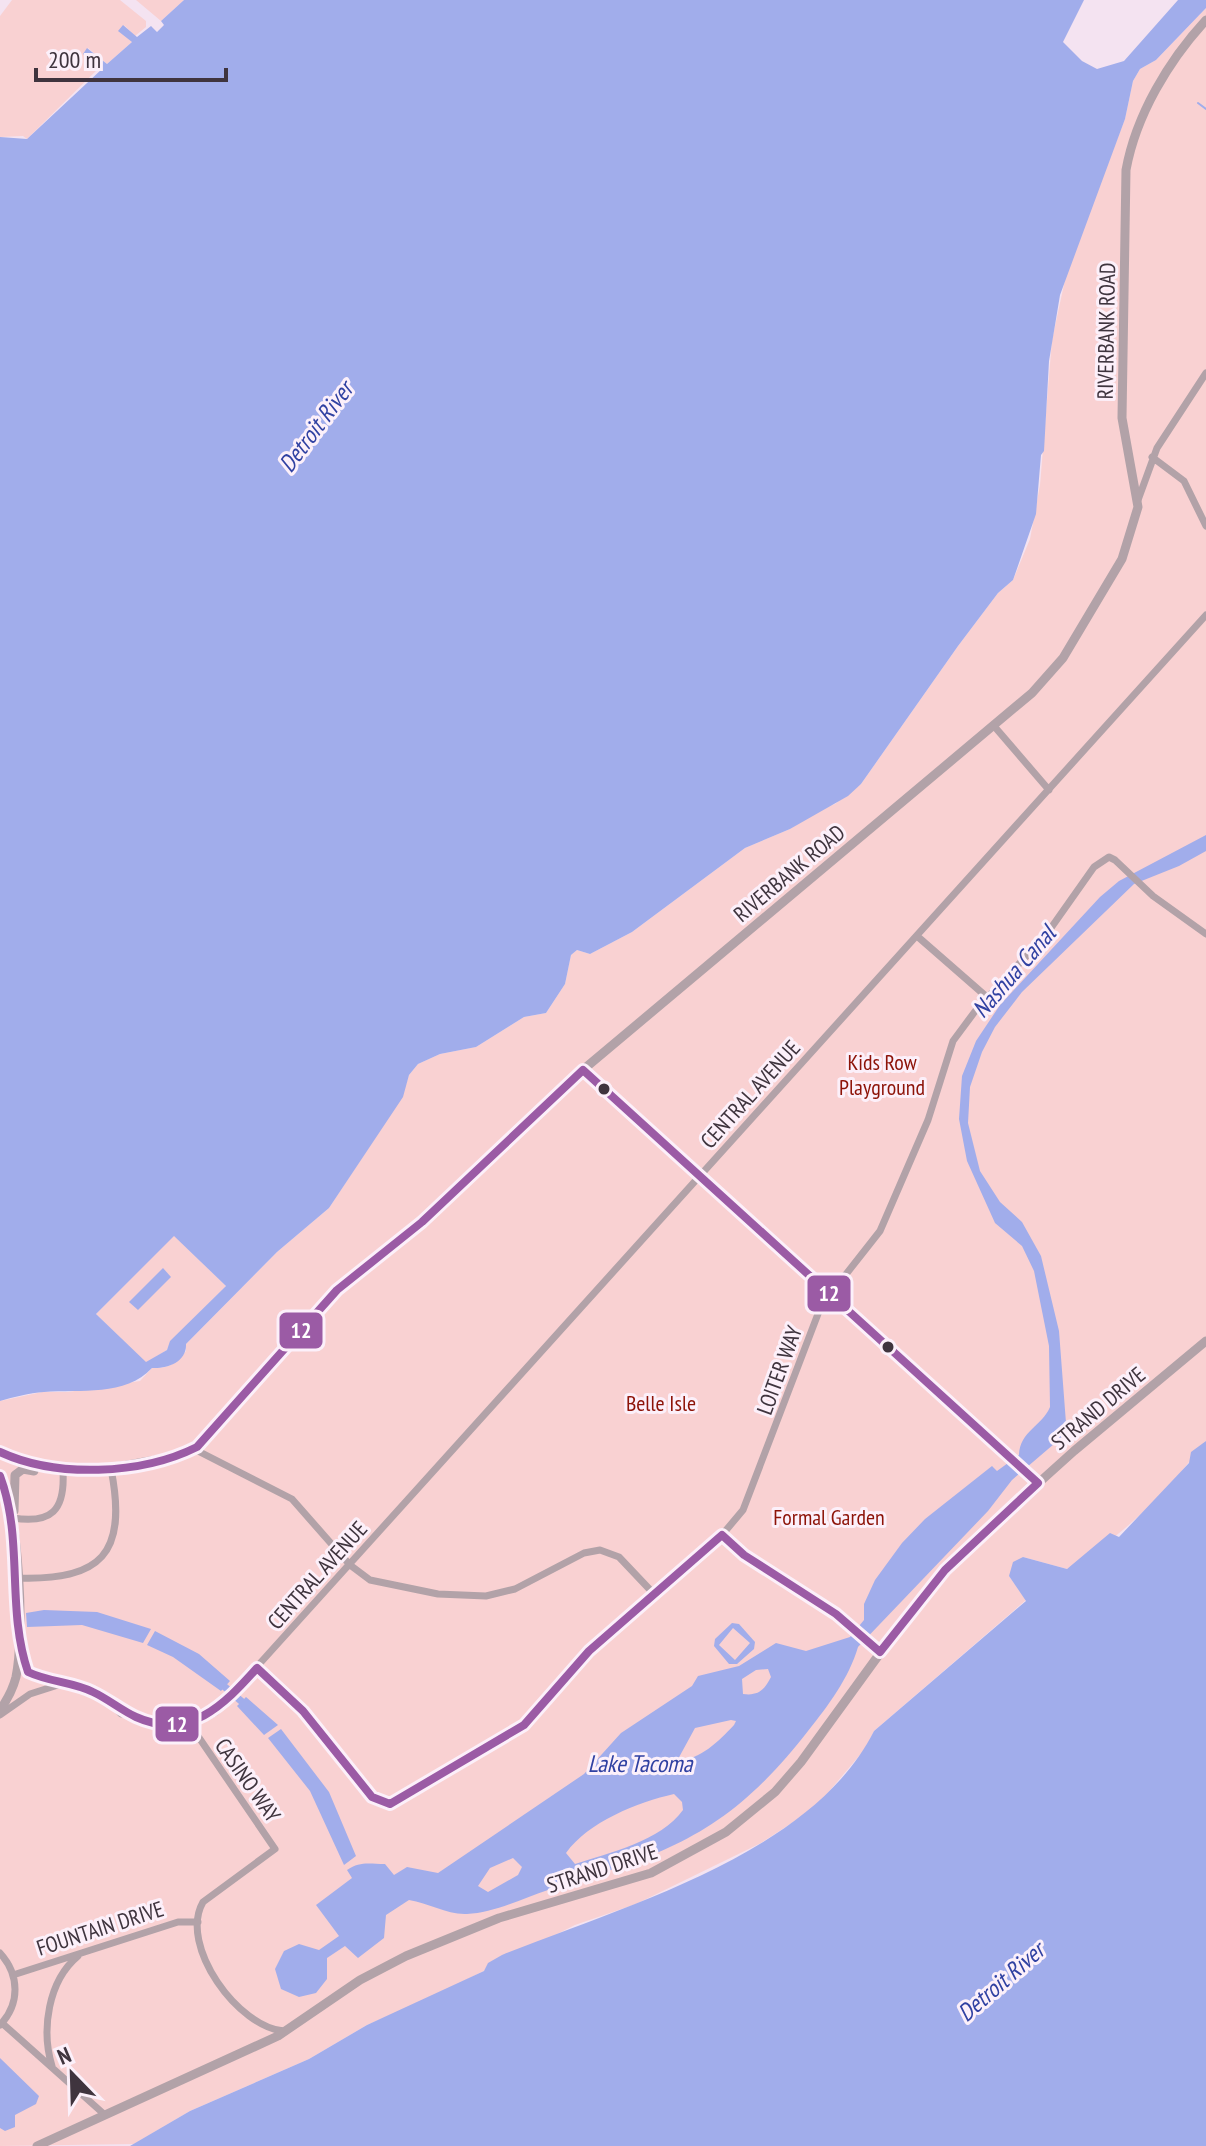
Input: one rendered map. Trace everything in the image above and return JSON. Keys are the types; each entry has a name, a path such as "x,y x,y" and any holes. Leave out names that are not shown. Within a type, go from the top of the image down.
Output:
{"street":[{"name":"RIVERBANK ROAD","path":"194,1449 234,1410 337,1290 422,1222 583,1070 994,726 1052,673 1085,624 1122,559 1133,530 1138,500 1122,418 1126,170 1134,140 1154,94 1182,49 1206,20"},
{"path":"1138,500 1152,457 1206,373"},
{"path":"1152,457 1184,481 1206,526"},
{"name":"CENTRAL AVENUE","path":"189,1723 206,1718 229,1699 1206,615"},
{"path":"994,726 1049,790"},
{"name":"LOITER WAY","path":"257,1668 303,1711 381,1803 400,1800 457,1762 524,1725 589,1651 722,1535 743,1510 810,1334 830,1293 880,1231 928,1120 953,1041 1046,935 1094,867 1109,857 1206,934"},
{"path":"917,936 988,998"},
{"path":"583,1070 1038,1483"},
{"name":"STRAND DRIVE","path":"37,2146 286,2031 360,1980 406,1956 499,1918 638,1878 677,1862 714,1840 759,1806 790,1774 945,1570 1038,1483 1206,1341"},
{"path":"0,1712 16,1675 18,1614 13,1518 17,1472 26,1469 53,1474 111,1469 194,1449 292,1499 364,1578 404,1588 486,1596 515,1589 584,1553 600,1550 619,1557 654,1594"},
{"path":"0,1452 28,1464 63,1472"},
{"path":"17,1578 74,1574 87,1570 101,1559 113,1532 111,1469"},
{"path":"13,1518 39,1519 56,1509 63,1497 63,1472"},
{"path":"0,1476 13,1518"},
{"path":"722,1535 744,1555 793,1583 880,1652"},
{"name":"CASINO WAY","path":"18,1630 28,1672 41,1680 82,1686 129,1713 159,1724 189,1723 275,1849 203,1902 198,1922"},
{"path":"0,1712 30,1694 66,1684"},
{"name":"FOUNTAIN DRIVE","path":"13,1975 178,1922 198,1922"},
{"path":"198,1922 204,1955 216,1983 259,2022 275,2030 286,2031"},
{"path":"52,2068 46,2033 54,1990 66,1968 86,1952"},
{"name":"FOUNTAIN DRIVE","path":"0,1953 13,1975 14,2000 1,2024 105,2115"}],"green space":[{"path":"12,0 120,0 146,21 146,27 135,36 124,25 132,42 107,64 88,48 83,54 100,67 27,139 23,136 0,137 0,16"},
{"path":"136,0 184,0 161,21"},
{"name":"Belle Isle","path":"1206,8 1206,1441 1175,1478 1125,1528 1067,1569 1023,1557 1009,1576 1026,1600 874,1731 865,1749 815,1808 761,1843 636,1904 575,1925 432,1997 367,2025 309,2059 190,2111 134,2144 0,2146 0,1401 42,1392 68,1392 140,1381 152,1368 176,1362 186,1351 186,1344 277,1252 329,1208 402,1097 409,1075 418,1064 440,1054 476,1047 524,1017 546,1013 565,984 571,955 577,950 590,954 632,932 745,848 790,829 814,812 835,804 861,784 958,646 998,593 1013,580 1030,539 1040,485 1052,340 1068,266 1125,119 1133,81 1140,69 1156,60"},
{"path":"174,1235 226,1286 171,1341 167,1350 146,1363 96,1314"}],"water":[{"name":"Detroit River","path":"184,0 1084,0 1063,42 1082,61 1097,69 1124,61 1178,0 1206,0 1206,8 1156,60 1140,69 1133,81 1125,119 1060,295 1049,361 1044,451 1041,455 1036,514 1013,580 998,593 958,646 861,784 848,796 790,829 745,848 632,932 590,954 577,950 571,955 565,984 546,1013 524,1017 476,1047 440,1054 418,1064 409,1075 403,1097 329,1208 277,1252 186,1344 180,1360 152,1368 129,1384 116,1388 38,1393 0,1401 0,137 27,139 102,69 83,54 87,48 107,64 132,42 118,31 123,25 137,37 151,26 157,32 164,25 161,21","holes":["174,1236 226,1286 170,1341 167,1350 146,1362 96,1314"]},
{"name":"Lake Tacoma","path":"1206,835 1206,851 1134,884 1022,992 995,1027 970,1087 968,1123 980,1171 1000,1202 1022,1222 1041,1256 1059,1331 1066,1423 1061,1438 1012,1480 988,1511 858,1647 843,1681 808,1731 750,1795 721,1818 661,1851 487,1911 460,1914 409,1900 386,1915 384,1938 358,1958 345,1946 327,1958 327,1979 316,1993 299,1997 281,1989 275,1969 284,1951 299,1944 319,1950 339,1936 316,1905 352,1878 347,1870 361,1864 385,1864 394,1875 407,1867 438,1873 584,1774 621,1733 692,1686 698,1676 739,1666 776,1643 806,1651 850,1637 864,1620 864,1604 875,1580 902,1543 925,1519 992,1466 997,1471 1019,1455 1023,1440 1050,1407 1049,1346 1034,1271 1022,1246 995,1223 967,1161 959,1119 962,1076 976,1041 1000,1005 1100,897 1119,881","holes":["768,1669 771,1677 760,1691 743,1694 742,1679 756,1670","731,1720 736,1721 708,1749 694,1757 677,1761 695,1728","674,1794 682,1802 683,1810 662,1830 634,1844 575,1864 566,1853 600,1823","513,1858 522,1867 518,1875 488,1892 478,1886 490,1868"]},
{"path":"163,1268 171,1277 138,1310 129,1302"},
{"name":"Detroit River","path":"1206,1441 1206,2146 130,2146 190,2111 309,2059 367,2025 484,1971 488,1963 502,1955 656,1895 710,1871 761,1843 807,1811 845,1774 874,1731 1026,1601 1009,1576 1013,1562 1023,1557 1067,1569 1110,1533 1119,1537 1189,1463 1191,1452"},
{"path":"44,1610 97,1612 151,1629 143,1643 82,1625 27,1627 26,1613"},
{"path":"732,1623 739,1624 755,1642 754,1649 737,1664 729,1664 714,1646 715,1639","holes":["733,1628 750,1643 735,1660 719,1645"]},
{"path":"155,1631 199,1654 230,1681 221,1691 173,1657 147,1645"},
{"path":"246,1697 278,1725 264,1735 237,1706"},
{"path":"281,1729 329,1792 356,1856 344,1865 310,1791 268,1738"},
{"path":"0,2058 39,2096 36,2104 15,2115 15,2127 5,2131 0,2128"}],"waterway":[{"path":"1198,103 1206,109"},
{"path":"218,1681 248,1707"}],"transit line":[{"name":"12","path":"0,1452 47,1466 98,1470 150,1463 197,1447 337,1290 422,1222 583,1070 1038,1483 945,1570 880,1652 836,1614 744,1555 722,1535 589,1651 524,1725 390,1804 372,1797 303,1711 257,1668 218,1706 189,1722 173,1725 136,1717 85,1689 28,1672 18,1623 11,1525 0,1476"}],"water label":[{"name":"Nashua Canal","path":"1014,972"}],"park label":[{"name":"Kids Row Playground","path":"882,1074"},
{"name":"Formal Garden","path":"829,1517"}]}
